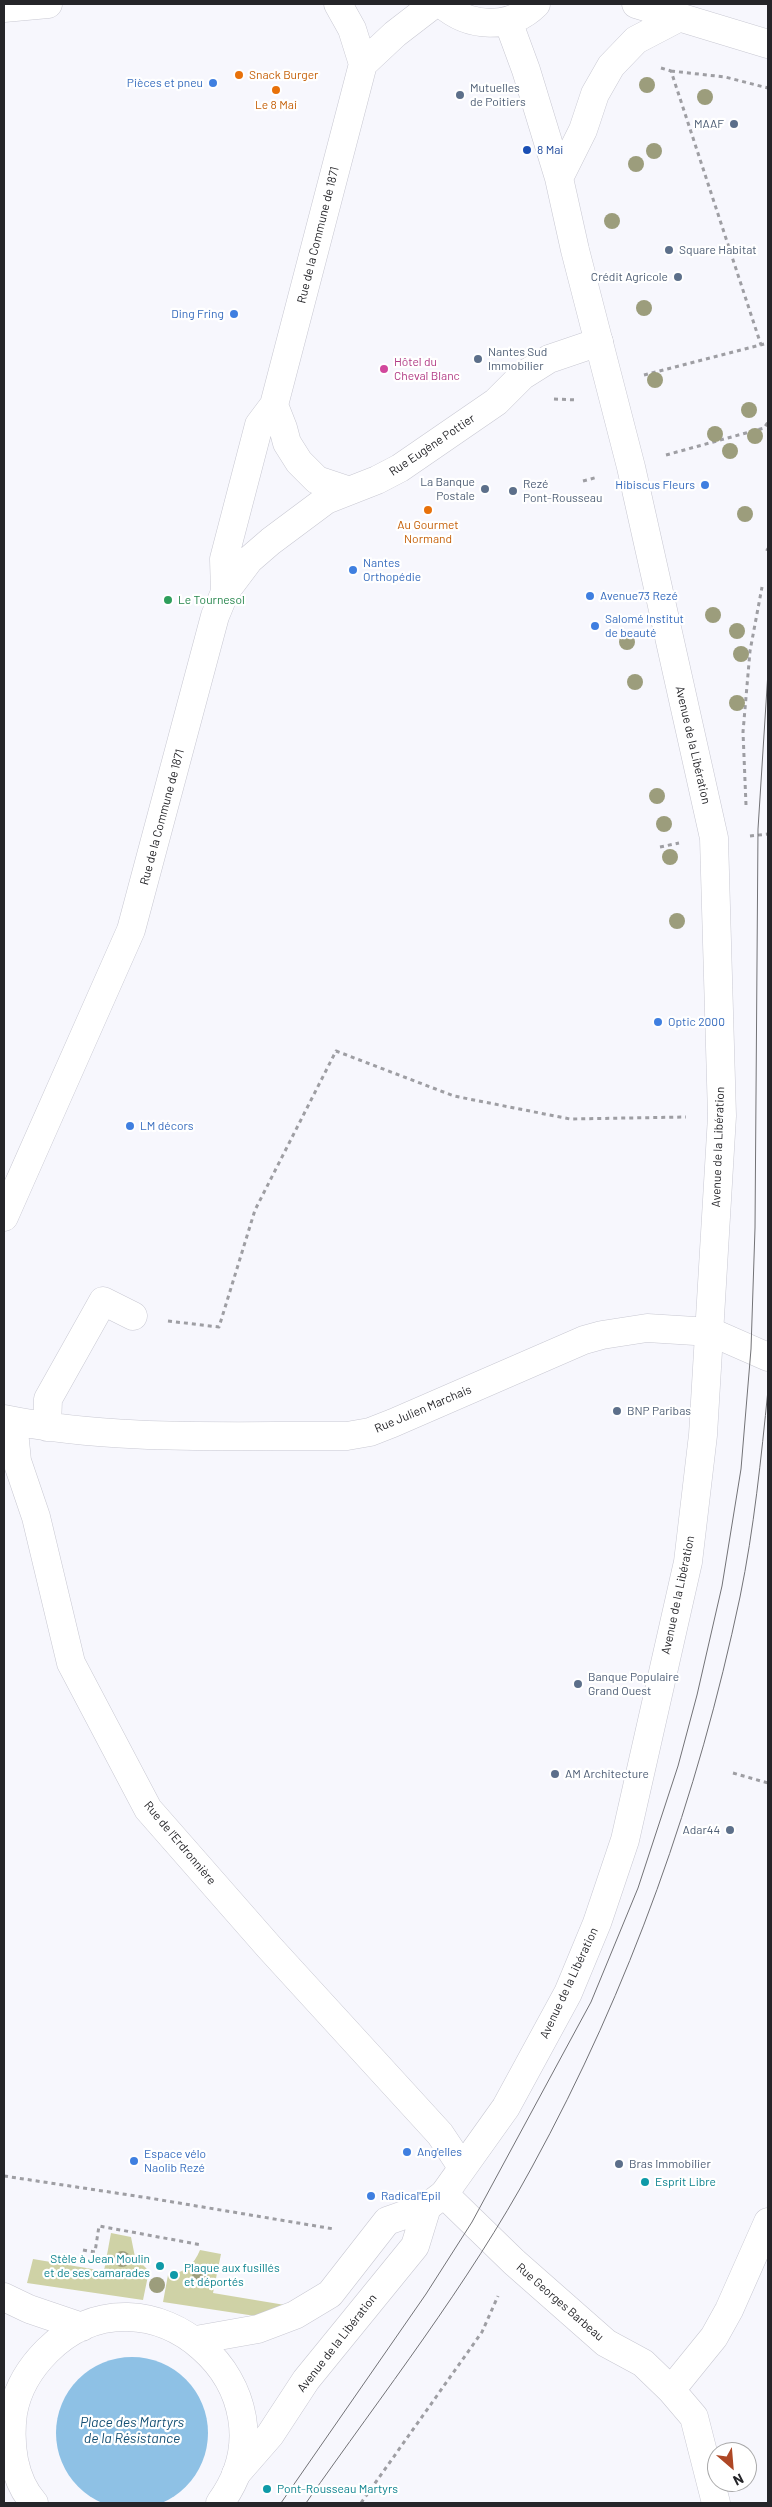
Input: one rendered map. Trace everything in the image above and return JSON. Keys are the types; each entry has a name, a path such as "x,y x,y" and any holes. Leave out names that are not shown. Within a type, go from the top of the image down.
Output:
{"street":[{"path":"4,8 48,4"},
{"path":"338,4 352,29 363,64 395,34 434,4"},
{"path":"442,4 453,13 470,21 483,23 508,21 525,13 536,4"},
{"path":"636,4 768,44"},
{"path":"559,178 582,130 595,94 611,66 636,40 680,17"},
{"name":"Avenue de la Libération","path":"236,2474 270,2435 306,2380 416,2246 435,2201 506,2107 568,1993 597,1923 625,1840 688,1562 703,1435 711,1332 722,1116 714,838 631,467 575,250 559,178 526,70 508,21"},
{"name":"Rue de la Commune de 1871","path":"4,1216 131,930 215,616 225,592 224,559 259,425 274,406 363,64"},
{"name":"Rue Eugène Pottier","path":"225,592 249,560 326,500 347,490 377,480 400,468 496,402 522,376 549,359 599,342"},
{"path":"274,406 284,428 287,443 299,462 318,480 347,490"},
{"path":"47,1427 48,1399 103,1301 133,1316"},
{"name":"Rue Julien Marchais","path":"8,1420 79,1431 145,1434 347,1436 370,1432 393,1423 584,1340 602,1335 647,1328 711,1332 768,1357"},
{"name":"Rue de l'Erdronnière","path":"8,1420 17,1461 36,1517 71,1662 148,1809 269,1947 440,2134 462,2167"},
{"path":"196,2340 258,2329 295,2315 330,2294 387,2221 435,2201"},
{"name":"Rue Georges Barbeau","path":"435,2201 514,2262 606,2343 643,2363 671,2390 694,2417 716,2503"},
{"path":"671,2390 714,2337 768,2222"},
{"path":"4,2297 29,2309 82,2327"},
{"path":"34,2503 19,2477 12,2454 9,2397 20,2389 39,2359 66,2335 82,2327 105,2320 129,2318 152,2320 175,2328 196,2340 214,2357 228,2377 238,2400 243,2425 243,2450 236,2474 220,2503"}],"path":[{"path":"656,66 671,71 725,77 768,88"},
{"path":"671,71 761,345"},
{"path":"635,377 768,343"},
{"path":"583,482 654,459 764,428 768,422"},
{"path":"746,808 743,732 750,651 762,587"},
{"path":"133,1316 219,1327 255,1210 336,1051 454,1096 570,1119 722,1116"},
{"path":"732,1773 768,1783"},
{"path":"4,2176 149,2198 360,2234 370,2241"},
{"path":"83,2250 95,2252 99,2226 202,2245"},
{"path":"361,2503 482,2332 514,2262"}],"green space":[{"path":"111,2233 131,2237 135,2257 149,2271 143,2300 27,2283 33,2259 104,2271"},
{"path":"200,2250 221,2254 213,2293 285,2305 262,2317 163,2302 168,2275 188,2267 195,2260"}],"water":[{"name":"Place des Martyrs de la Résistance","path":"132,2357 147,2358 161,2363 186,2379 202,2404 207,2418 207,2448 202,2462 186,2487 161,2503 147,2508 132,2509 117,2508 103,2503 78,2487 62,2462 57,2448 56,2433 57,2418 62,2404 78,2379 103,2363 117,2358"}],"tram line":[{"path":"281,2503 426,2294 472,2222 591,2002 638,1888 678,1766 697,1695 722,1586 741,1469 751,1349 755,1228 758,829 768,672"},
{"path":"306,2503 453,2296 507,2211 567,2099 600,2030 630,1960 682,1818 704,1745 723,1671 740,1597 749,1546 768,1390"}],"place":[{"name":"Snack Burger","path":"239,75"},
{"name":"Pièces et pneu","path":"213,83"},
{"name":"Le 8 Mai","path":"276,90"},
{"name":"Mutuelles de Poitiers","path":"460,95"},
{"name":"MAAF","path":"734,124"},
{"name":"8 Mai","path":"527,150"},
{"name":"Square Habitat","path":"669,250"},
{"name":"Crédit Agricole","path":"678,277"},
{"name":"Ding Fring","path":"234,314"},
{"name":"Nantes Sud Immobilier","path":"478,359"},
{"name":"Hôtel du Cheval Blanc","path":"384,369"},
{"name":"Hibiscus Fleurs","path":"705,485"},
{"name":"La Banque Postale","path":"485,489"},
{"name":"Rezé Pont-Rousseau","path":"513,491"},
{"name":"Au Gourmet Normand","path":"428,510"},
{"name":"Nantes Orthopédie","path":"353,570"},
{"name":"Avenue73 Rezé","path":"590,596"},
{"name":"Le Tournesol","path":"168,600"},
{"name":"Salomé Institut de beauté","path":"595,626"},
{"name":"Optic 2000","path":"658,1022"},
{"name":"LM décors","path":"130,1126"},
{"name":"BNP Paribas","path":"617,1411"},
{"name":"Banque Populaire Grand Ouest","path":"578,1684"},
{"name":"AM Architecture","path":"555,1774"},
{"name":"Adar44","path":"730,1830"},
{"name":"Ang'elles","path":"407,2152"},
{"name":"Espace vélo Naolib Rezé","path":"134,2161"},
{"name":"Bras Immobilier","path":"619,2164"},
{"name":"Esprit Libre","path":"645,2182"},
{"name":"Radical'Epil","path":"371,2196"},
{"name":"Stèle à Jean Moulin et de ses camarades","path":"160,2266"},
{"name":"Plaque aux fusillés et déportés","path":"174,2275"},
{"name":"Pont-Rousseau Martyrs","path":"267,2489"}]}
